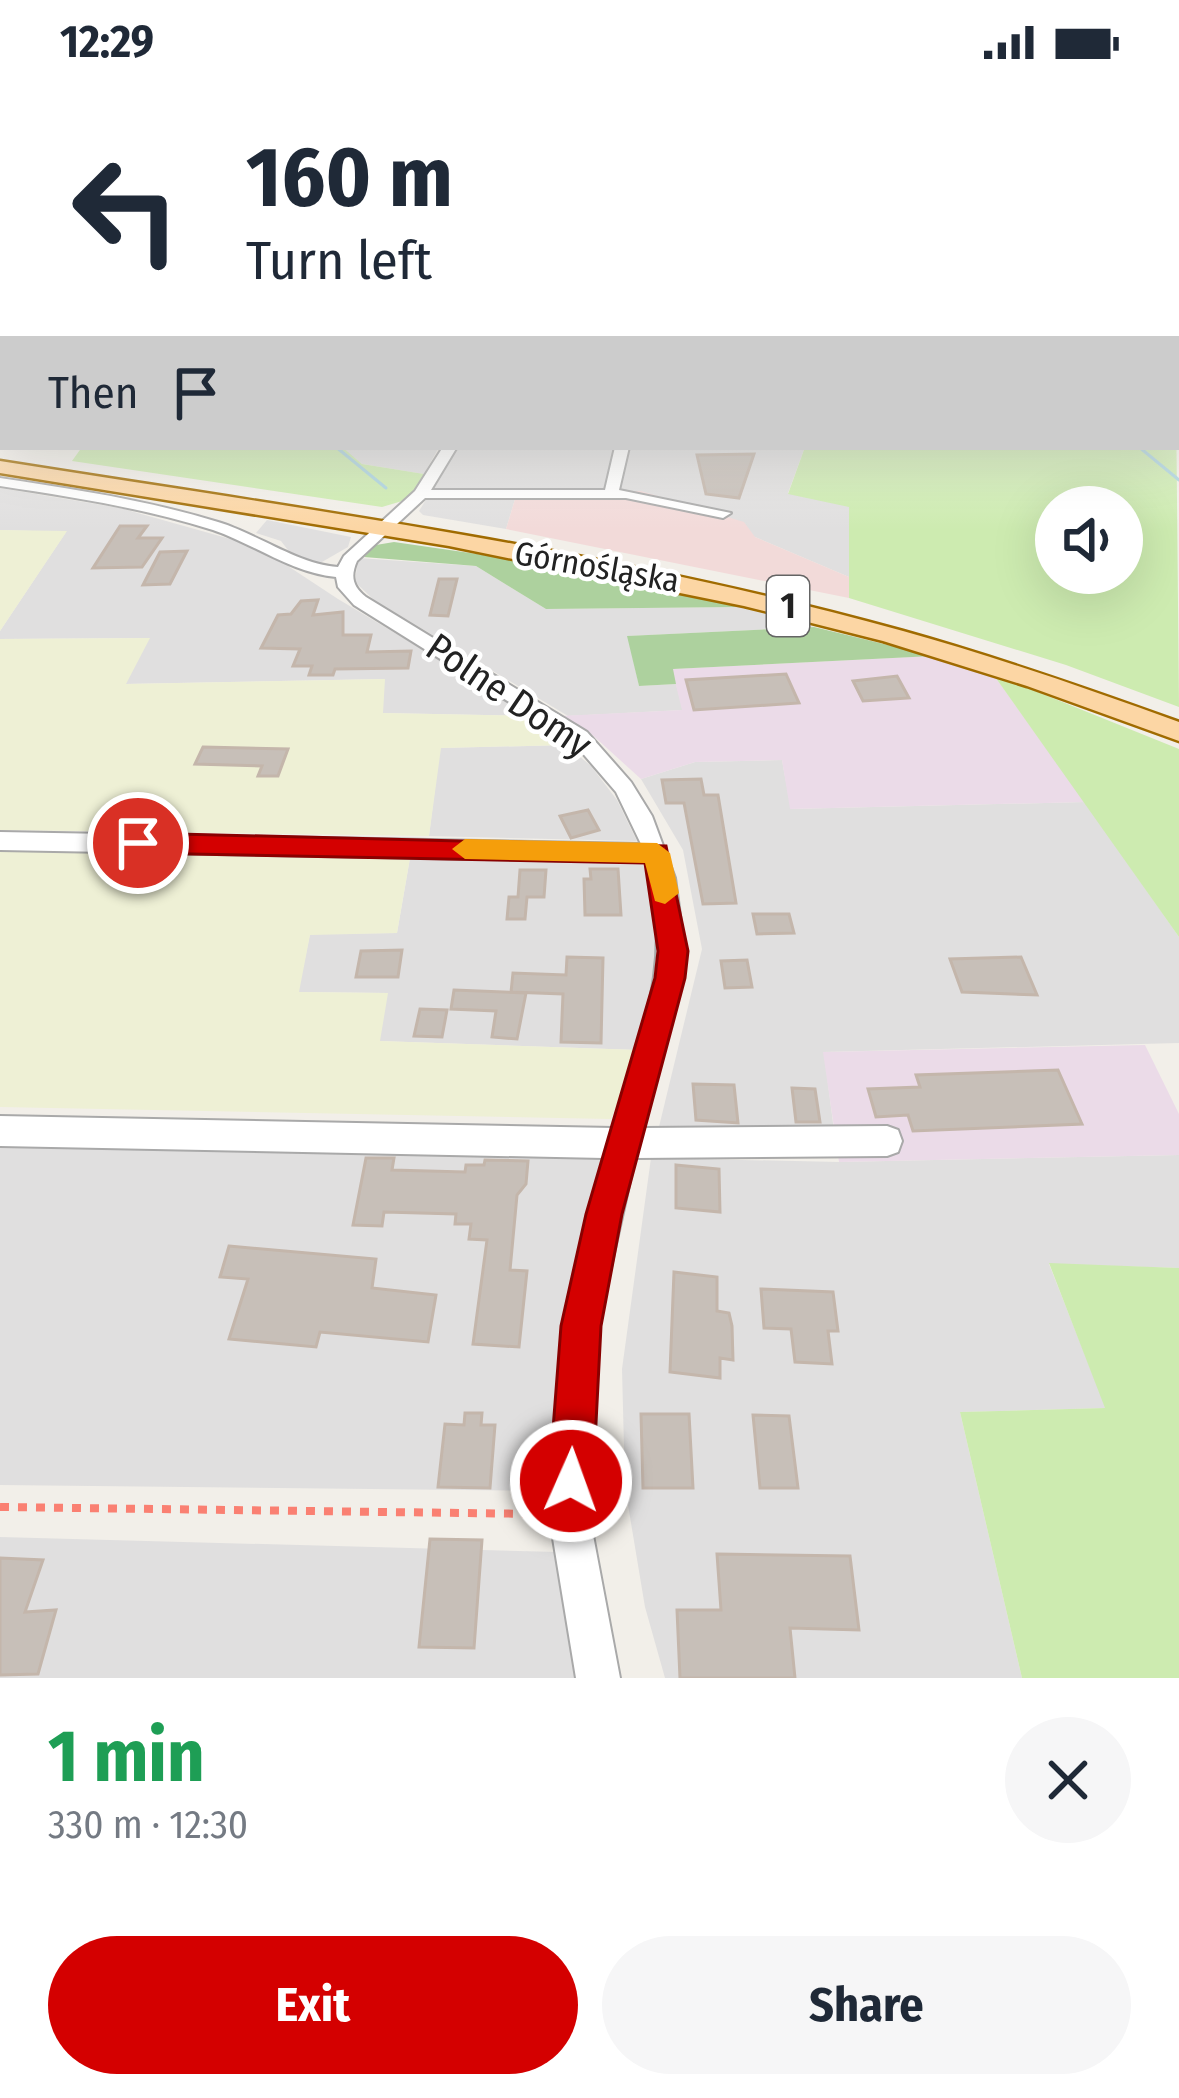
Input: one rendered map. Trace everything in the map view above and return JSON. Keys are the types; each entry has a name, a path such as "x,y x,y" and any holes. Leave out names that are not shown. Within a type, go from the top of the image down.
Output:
{"main road":[{"name":"Górnośląska","path":"0,456 391,525 820,614 1021,673 1179,732"},
{"name":"Górnośląska","path":"0,467 653,562 804,594 977,643 1179,714"}],"street":[{"path":"0,482 139,504 243,535 312,570 344,572 356,550 422,494 448,450"},
{"path":"610,493 621,450"},
{"path":"422,494 610,493 654,496 723,514"},
{"name":"Polne Domy","path":"344,572 346,588 361,602 580,736 620,780 657,853 673,951 670,978 624,1142 581,1326 569,1514 598,1678"},
{"path":"0,841 657,853"},
{"path":"0,1131 624,1142 887,1141"}],"path":[{"path":"0,1508 569,1514"}],"shaded area":[{"path":"345,450 437,450 424,474 362,464"},
{"path":"457,450 804,450 788,493 849,506 849,577 755,537 516,496 506,529 419,511"},
{"path":"0,488 120,508 259,547 534,716 382,713 384,679 124,684 149,638 0,639 0,631 66,532 0,530"},
{"path":"641,491 744,522 755,537 849,577 849,598 506,529 516,496"},
{"path":"267,520 351,537 348,547 315,566 291,554 281,541 256,533"},
{"path":"358,558 476,566 546,609 738,607 814,627 628,636 639,686 676,684 683,710 568,716 374,600 355,582"},
{"path":"933,656 993,674 1085,802 790,809 782,760 695,762 641,779 588,731 560,716 682,710 672,669"},
{"path":"566,745 591,766 617,800 637,841 429,836 440,748"},
{"path":"782,760 791,809 1085,802 1179,937 1179,1043 824,1052 834,1131 658,1131 702,949 683,850 641,779 695,762"},
{"path":"410,858 644,862 657,910 660,965 638,1050 379,1041 387,993 298,992 310,934 397,933"},
{"path":"1145,1045 1179,1114 1179,1155 839,1162 823,1052"},
{"path":"0,1146 604,1159 569,1301 555,1491 0,1485"},
{"path":"1179,1155 1179,1268 1049,1264 1106,1408 960,1412 1022,1678 665,1678 645,1607 625,1487 622,1369 651,1158 839,1162"},
{"path":"0,1537 558,1552 579,1678 0,1678"}],"green space":[{"path":"80,450 346,450 362,464 424,474 409,499 382,507 72,461"},
{"path":"804,450 1177,450 1179,707 1066,665 849,598 849,507 788,494"},
{"path":"0,530 67,531 0,631"},
{"path":"394,542 561,566 738,607 546,609 476,566 364,557 376,545"},
{"path":"814,627 933,656 673,669 676,684 639,686 627,636"},
{"path":"150,638 126,684 385,679 383,713 534,716 566,745 441,748 429,836 0,830 0,639"},
{"path":"993,674 1179,749 1179,937"},
{"path":"0,851 410,858 397,933 310,935 299,992 388,993 380,1041 638,1050 611,1119 0,1107"},
{"path":"1049,1263 1179,1268 1179,1678 1022,1678 960,1412 1105,1408"}],"building":[{"path":"754,454 739,498 706,494 697,455"},
{"path":"120,526 147,526 138,538 162,538 142,567 93,568"},
{"path":"187,551 170,584 143,585 160,552"},
{"path":"439,579 457,579 448,616 430,615"},
{"path":"318,600 313,615 343,612 343,635 371,635 367,652 411,651 408,668 335,669 333,675 309,675 312,666 293,666 300,649 261,648 278,615 291,614 301,601"},
{"path":"786,674 799,703 694,710 686,680"},
{"path":"897,676 909,698 863,701 853,681"},
{"path":"203,747 288,749 278,776 258,776 262,766 195,764"},
{"path":"701,779 704,795 718,795 736,903 703,904 684,803 666,803 662,780"},
{"path":"588,810 599,830 571,838 560,816"},
{"path":"590,869 618,869 621,915 585,915 584,879 591,879"},
{"path":"520,870 546,870 544,897 527,897 525,919 507,919 509,897 518,897"},
{"path":"753,914 789,914 794,933 757,934"},
{"path":"402,950 398,977 356,977 361,951"},
{"path":"567,957 603,958 601,1043 561,1042 563,994 511,992 513,973 566,975"},
{"path":"1021,957 1037,995 962,992 950,959"},
{"path":"747,960 752,987 725,988 721,961"},
{"path":"454,990 526,993 517,1039 492,1037 496,1011 451,1009"},
{"path":"420,1009 447,1010 442,1037 414,1036"},
{"path":"1058,1070 1082,1124 913,1131 908,1115 876,1117 868,1089 920,1087 916,1075"},
{"path":"693,1084 734,1085 738,1123 696,1120"},
{"path":"792,1088 815,1089 820,1122 796,1122"},
{"path":"366,1158 394,1158 392,1170 465,1172 466,1165 484,1165 485,1160 528,1161 526,1184 517,1195 510,1270 527,1271 519,1347 473,1344 487,1240 469,1239 471,1224 455,1224 456,1214 384,1212 382,1226 353,1225"},
{"path":"676,1165 719,1169 720,1212 676,1208"},
{"path":"229,1246 376,1259 372,1288 436,1295 428,1342 320,1332 316,1347 229,1339 248,1279 220,1277"},
{"path":"674,1272 717,1277 717,1311 729,1313 732,1326 733,1360 720,1358 720,1378 670,1372"},
{"path":"761,1289 833,1292 838,1331 828,1331 832,1364 795,1362 791,1329 764,1328"},
{"path":"465,1413 482,1413 481,1425 495,1425 490,1488 438,1487 445,1424 464,1425"},
{"path":"641,1414 689,1414 693,1488 643,1488"},
{"path":"753,1415 789,1416 798,1488 760,1488"},
{"path":"430,1539 482,1540 474,1648 419,1647"},
{"path":"717,1554 850,1556 859,1630 790,1628 795,1678 680,1678 677,1610 721,1610"},
{"path":"0,1558 43,1560 25,1612 56,1610 38,1674 0,1675"}],"waterway":[{"path":"340,450 386,488"},
{"path":"1143,450 1179,480"}],"slow traffic":[{"path":"465,849 657,853 665,893"}],"route":[{"path":"138,843 657,853 673,951 670,978 604,1214 581,1326 571,1481"}]}
